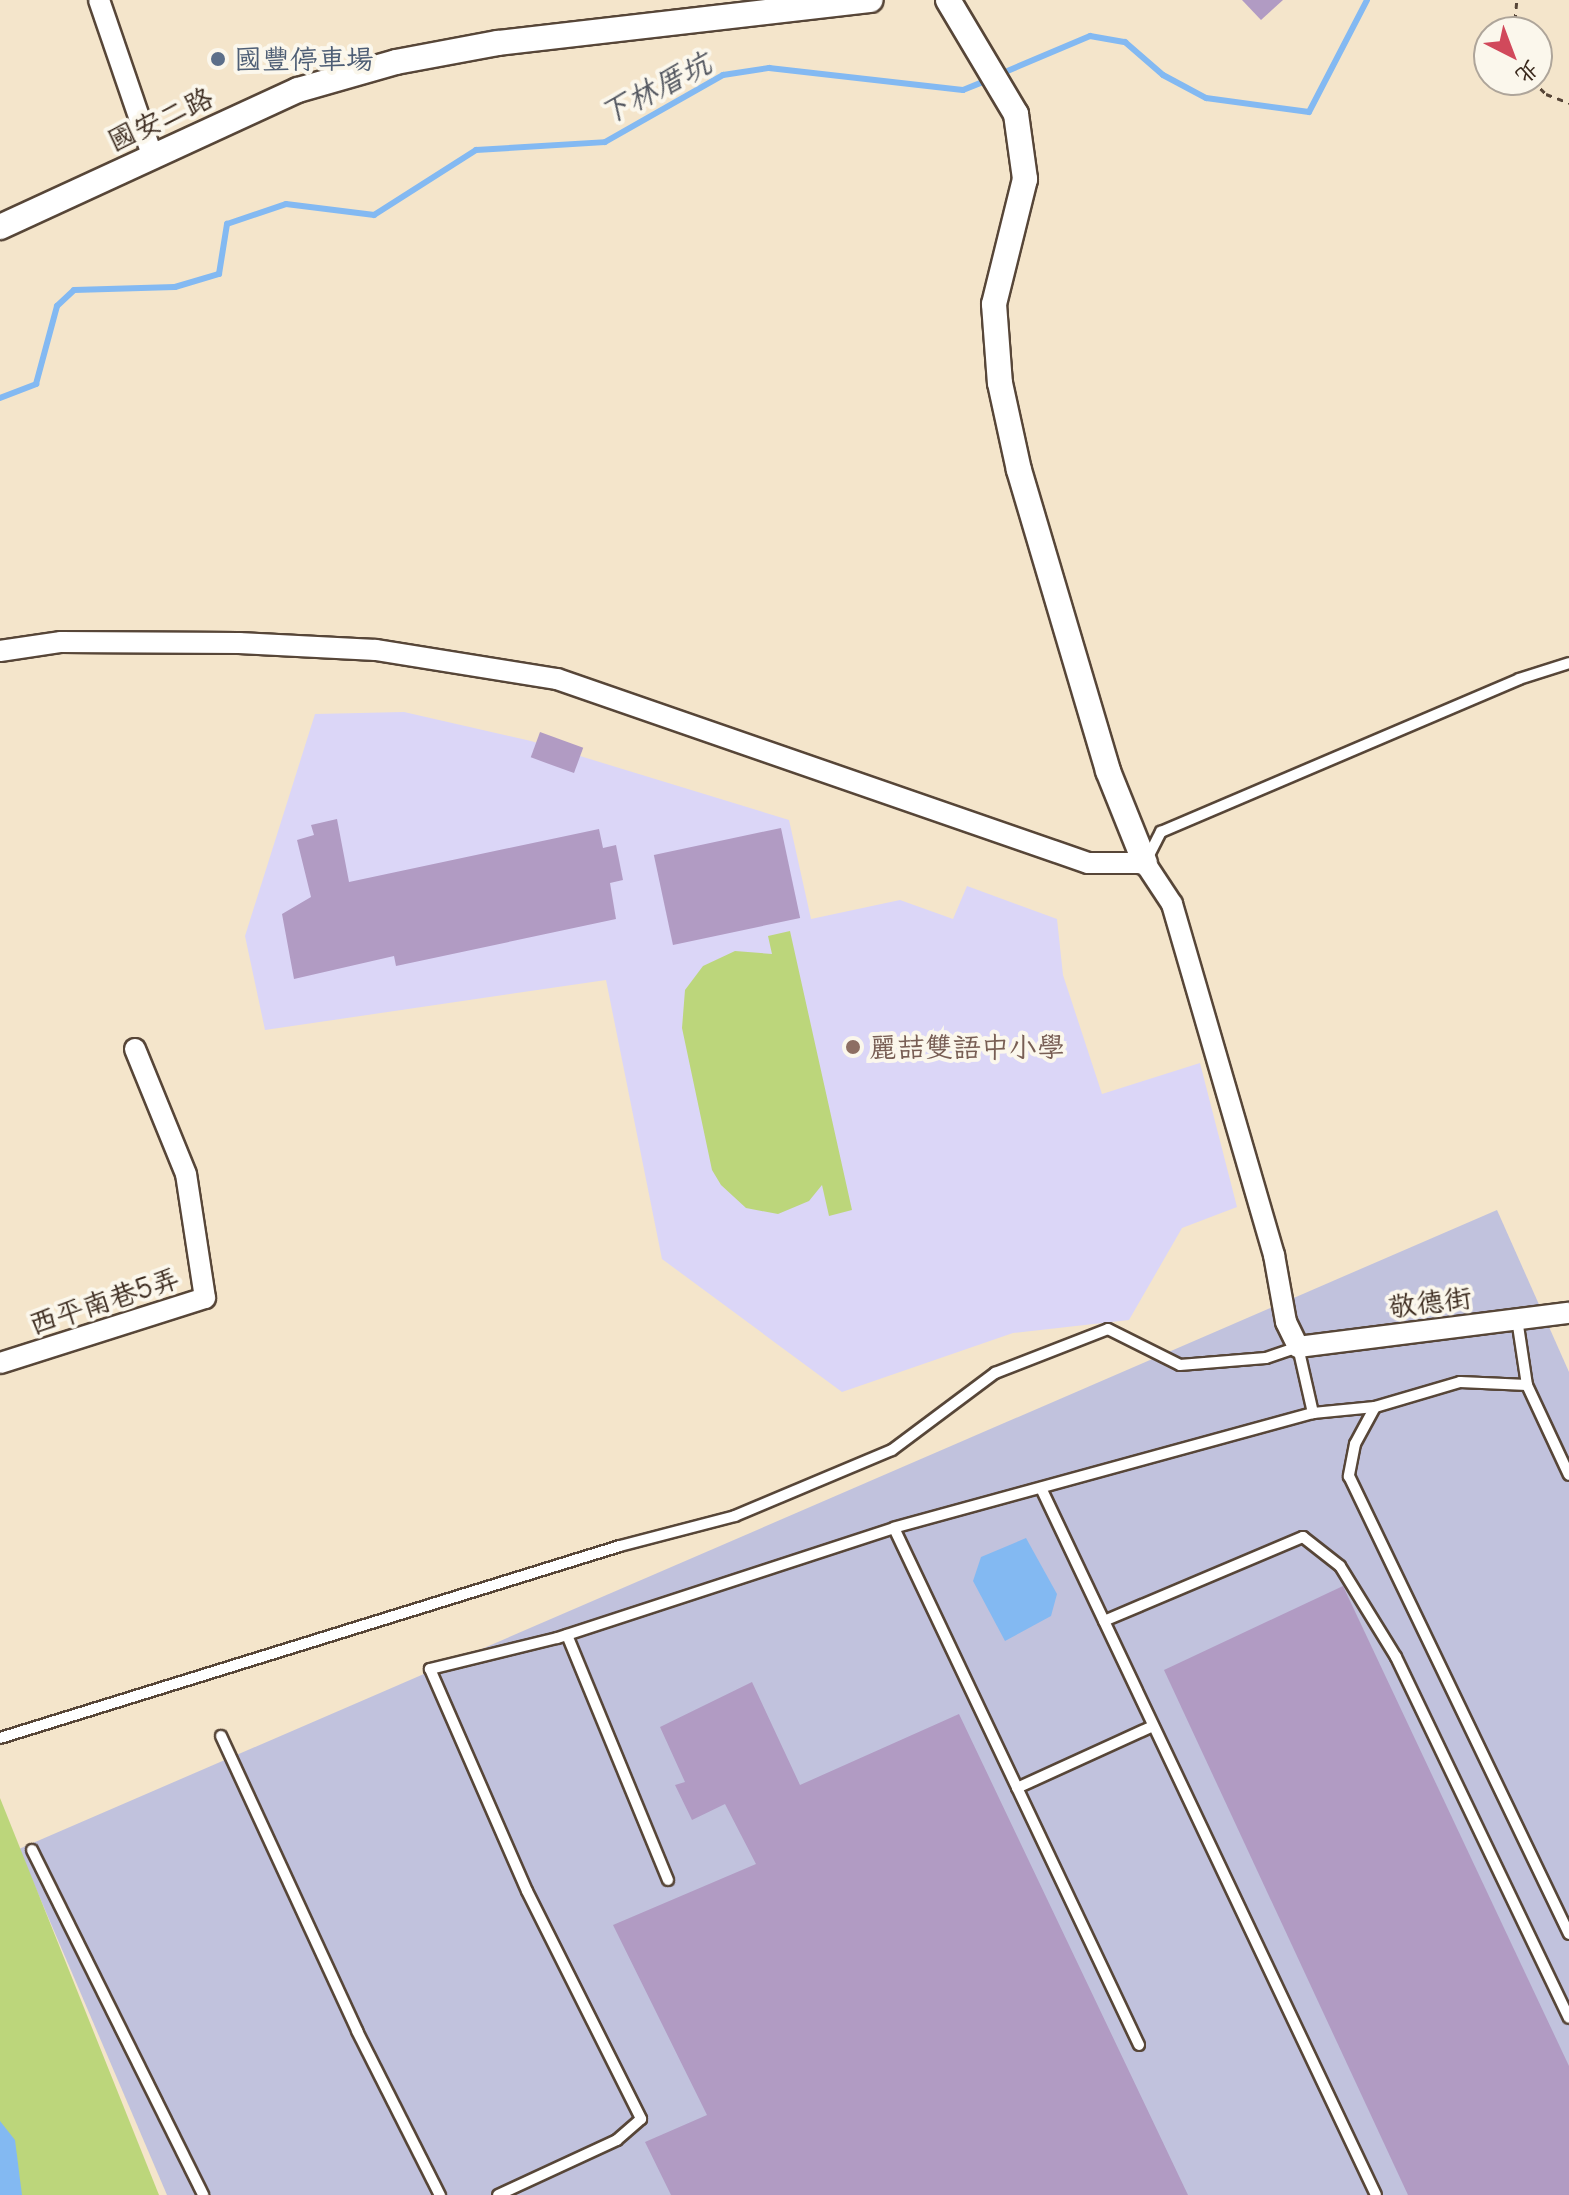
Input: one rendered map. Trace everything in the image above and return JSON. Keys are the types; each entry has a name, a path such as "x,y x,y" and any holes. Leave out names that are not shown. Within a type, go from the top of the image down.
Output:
{"street":[{"path":"99,0 152,155"},
{"name":"國安二路","path":"0,227 298,90 396,62 692,11 871,0"},
{"path":"948,0 1016,114 1025,179 994,304 1000,383 1019,470 1108,771 1145,863 1172,904 1274,1255 1286,1322 1298,1347"},
{"path":"0,651 61,642 239,643 376,650 557,679 699,723 868,789 1088,863 1145,863"},
{"name":"西平南巷5弄","path":"0,1363 205,1298 186,1174 135,1049"},
{"name":"敬德街","path":"1298,1347 1569,1313"}],"lane":[{"path":"1145,863 1161,832 1519,679 1569,663"},
{"path":"1517,1319 1527,1385 1569,1475"},
{"path":"0,1738 620,1546 735,1516 892,1450 995,1373 1108,1329 1180,1365 1266,1358 1298,1347 1313,1413"},
{"path":"498,2195 617,2140 641,2119 527,1891 430,1669 567,1635 894,1528 1313,1413 1375,1407 1460,1382 1527,1385"},
{"path":"1375,1407 1355,1444 1349,1476 1569,1934"},
{"path":"1041,1488 1376,2195"},
{"path":"894,1528 1139,2045"},
{"path":"1104,1621 1303,1537 1340,1566 1396,1657 1569,2018"},
{"path":"567,1635 668,1880"},
{"path":"1017,1788 1153,1726"},
{"path":"221,1736 357,2031 440,2195"},
{"path":"32,1850 203,2195"}],"shaded area":[{"name":"麗喆雙語中小學","path":"404,712 531,741 789,820 811,919 900,900 953,919 967,886 1057,919 1063,975 1102,1094 1200,1063 1237,1207 1182,1228 1129,1320 1013,1333 842,1392 662,1259 606,980 265,1030 245,936 315,714"},
{"path":"1497,1210 1569,1372 1569,2195 167,2195 19,1849"}],"green space":[{"path":"790,931 852,1210 829,1216 822,1185 809,1201 778,1214 746,1208 721,1185 712,1170 682,1028 685,990 703,966 735,951 772,954 768,936"},
{"path":"0,1798 159,2195 0,2195"}],"water":[{"path":"1026,1538 1057,1594 1051,1616 1005,1641 973,1581 981,1557"},
{"path":"0,2121 15,2140 22,2195 0,2195"}],"building":[{"path":"1242,0 1283,0 1261,20"},
{"path":"540,732 583,748 574,773 531,757"},
{"path":"337,819 349,882 599,829 603,848 616,845 623,880 610,883 616,919 396,966 394,956 294,979 282,914 311,897 297,840 314,835 311,825"},
{"path":"781,828 800,918 673,945 654,855"},
{"path":"1343,1586 1569,2066 1569,2195 1408,2195 1164,1670"},
{"path":"752,1682 800,1785 959,1714 1188,2195 671,2195 645,2142 707,2115 613,1925 756,1864 725,1804 692,1820 675,1785 685,1782 660,1727"}],"waterway":[{"name":"下林厝坑","path":"998,75 1090,36 1125,42 1163,75 1206,98 1309,112 1367,0"},
{"name":"下林厝坑","path":"0,398 36,384 57,306 74,290 175,287 219,274 227,224 286,204 374,215 476,150 605,142 723,75 769,68 963,90 988,80"}],"place":[{"name":"國豐停車場","path":"218,59"},
{"name":"麗喆雙語中小學","path":"853,1047"}]}
